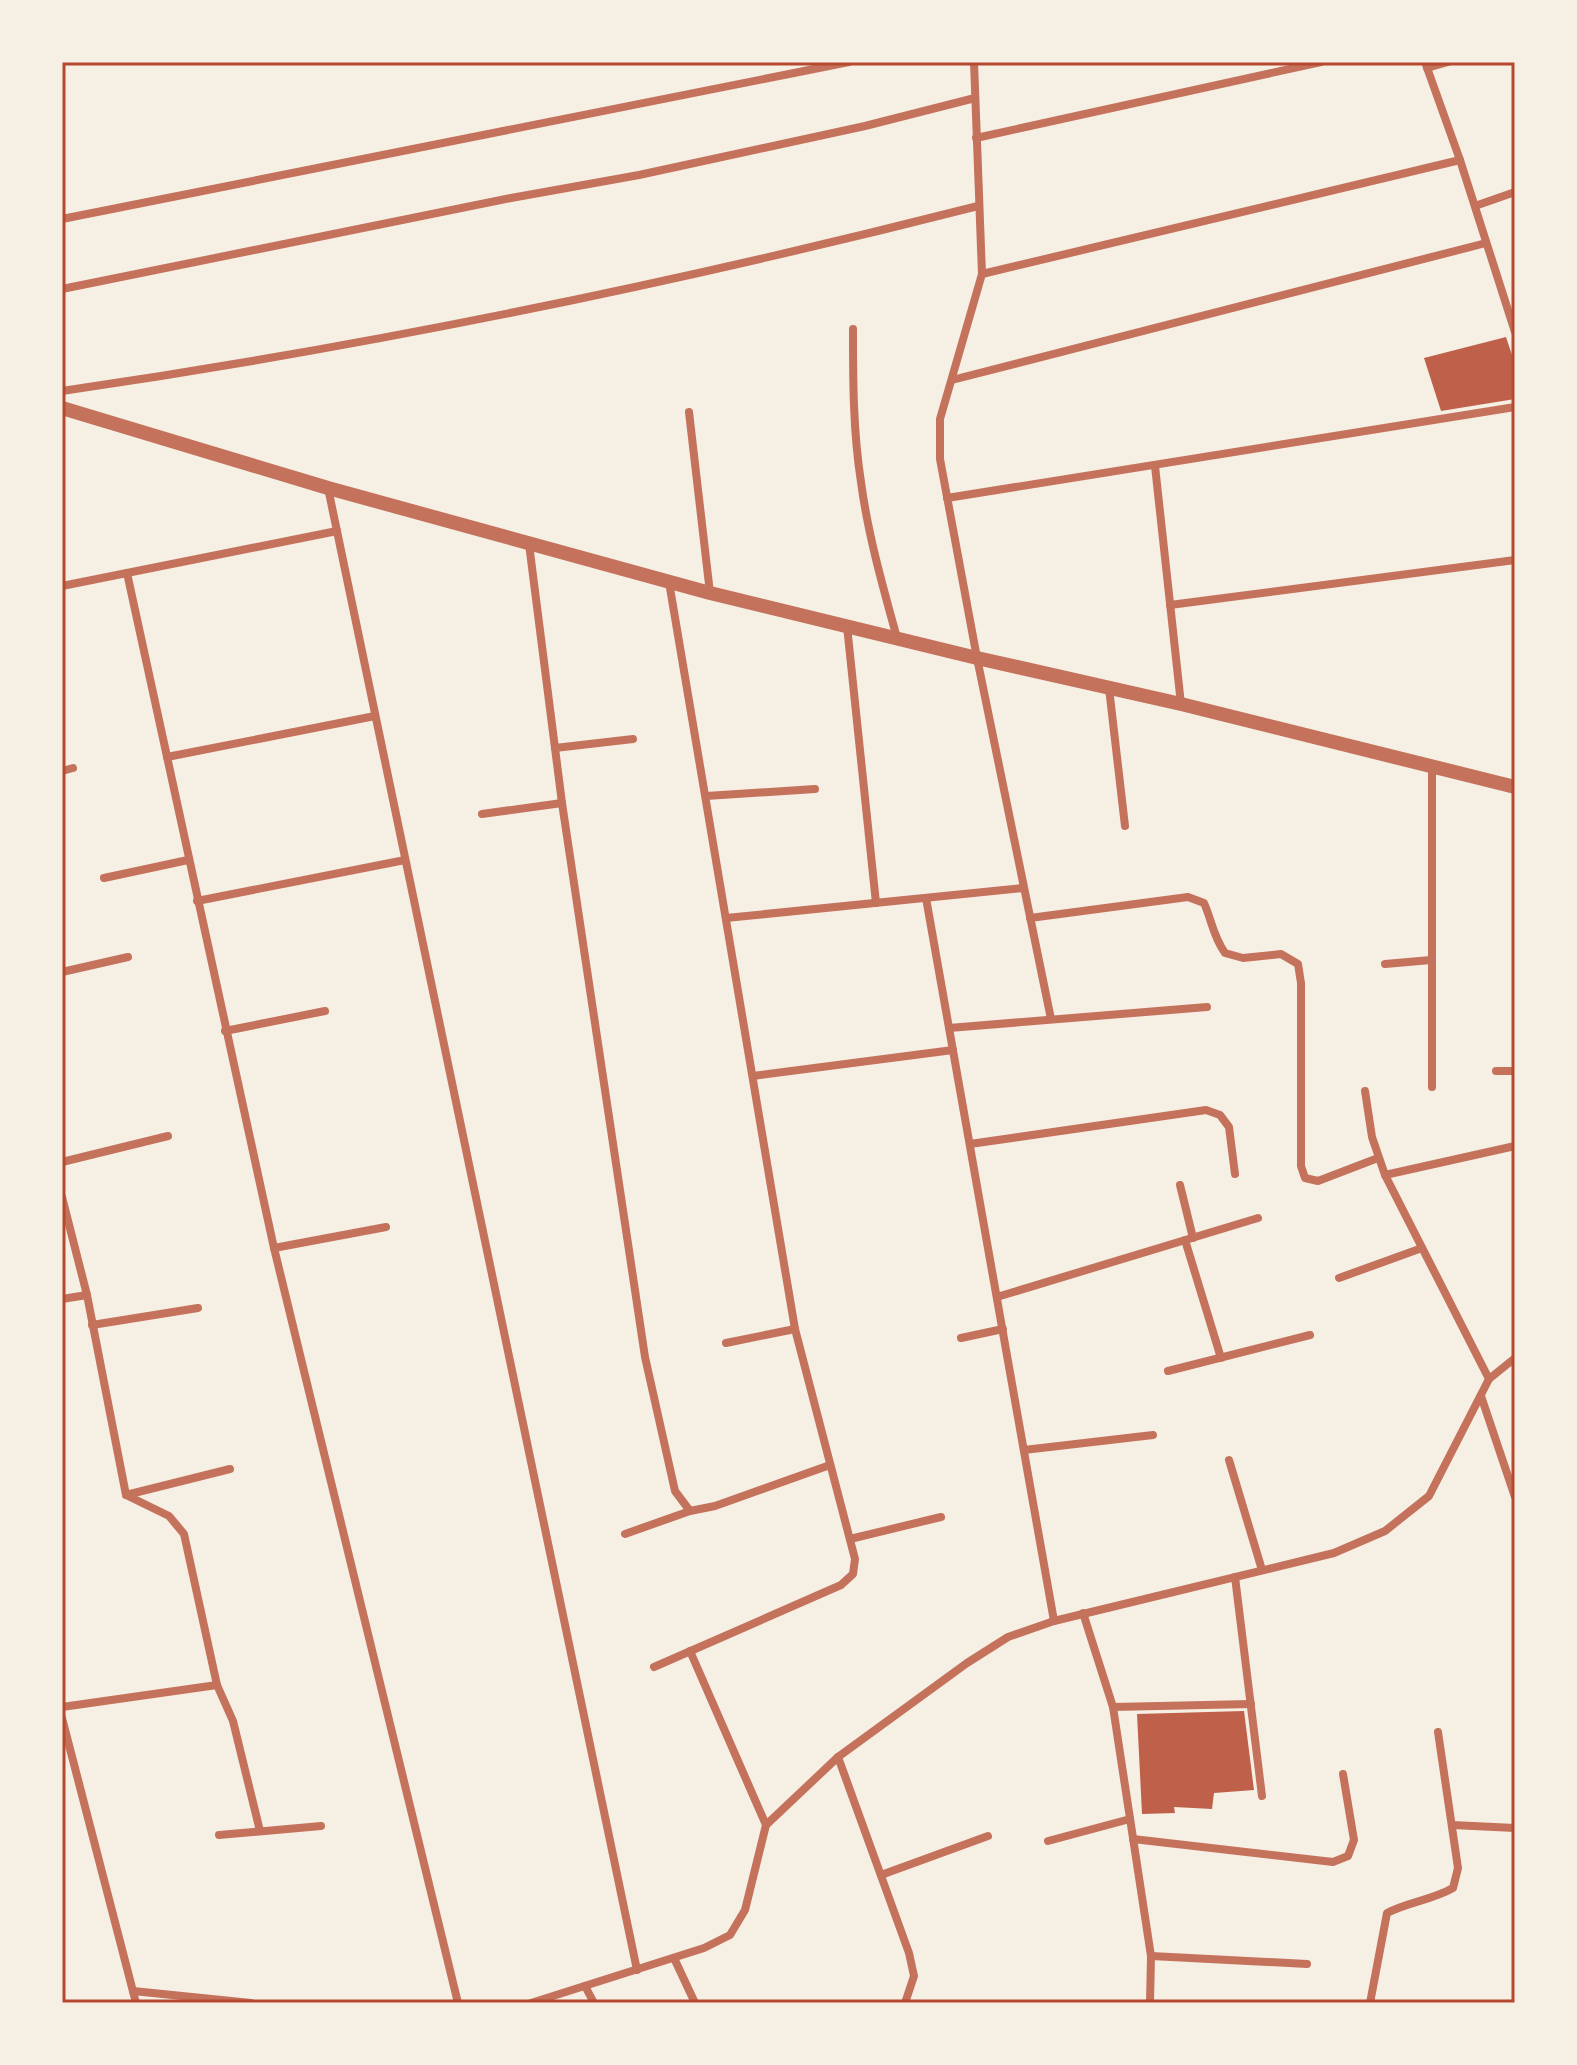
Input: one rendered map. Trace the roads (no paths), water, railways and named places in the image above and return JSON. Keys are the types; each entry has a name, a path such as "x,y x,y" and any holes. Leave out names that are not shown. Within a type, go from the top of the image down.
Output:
{"street":[{"path":"62,219 849,62"},
{"path":"974,62 982,274 940,419 940,459 1051,1019"},
{"path":"976,138 1321,62"},
{"path":"1448,62 1426,65 1515,332"},
{"path":"62,289 639,175 865,126 975,98"},
{"path":"982,274 1460,160"},
{"path":"1475,206 1515,192"},
{"path":"62,391 211,369 524,311 790,254 978,206"},
{"path":"952,380 1486,243"},
{"path":"853,329 853,406 861,483 876,559 897,638"},
{"path":"947,498 1515,407"},
{"path":"62,408 328,488 710,593 1181,704 1515,787"},
{"path":"689,412 710,593"},
{"path":"1155,466 1181,704"},
{"path":"328,488 637,1970"},
{"path":"62,586 337,531"},
{"path":"529,544 562,803 645,1357 675,1491 690,1511"},
{"path":"1170,605 1515,560"},
{"path":"127,573 274,1248 458,2003"},
{"path":"654,1667 841,1585 853,1574 855,1559 795,1329 669,582"},
{"path":"847,626 876,903"},
{"path":"1109,688 1125,826"},
{"path":"167,757 375,716"},
{"path":"555,748 633,739"},
{"path":"1432,767 1432,1087"},
{"path":"62,771 73,768"},
{"path":"706,796 815,789"},
{"path":"482,814 562,803"},
{"path":"104,878 188,860"},
{"path":"197,901 405,860"},
{"path":"726,918 1023,888"},
{"path":"1030,918 1188,897 1204,903 1211,918 1214,937 1225,953 1243,958 1281,954 1298,964 1301,983 1301,1166 1305,1178 1318,1181 1378,1158"},
{"path":"926,898 1054,1621"},
{"path":"62,972 128,957"},
{"path":"1385,964 1431,960"},
{"path":"949,1028 1207,1007"},
{"path":"225,1031 325,1011"},
{"path":"753,1076 953,1050"},
{"path":"1496,1071 1515,1071"},
{"path":"1365,1091 1378,1158 1385,1175 1489,1379"},
{"path":"970,1144 1206,1110 1220,1115 1229,1127 1235,1174"},
{"path":"62,1162 168,1136"},
{"path":"1385,1175 1515,1146"},
{"path":"1180,1185 1189,1239 1221,1358"},
{"path":"62,1197 87,1295 126,1495"},
{"path":"997,1297 1258,1218"},
{"path":"274,1248 386,1227"},
{"path":"1339,1278 1422,1248"},
{"path":"62,1299 87,1295"},
{"path":"92,1325 198,1308"},
{"path":"726,1343 795,1329"},
{"path":"961,1338 1003,1329"},
{"path":"1168,1371 1310,1335"},
{"path":"531,2003 704,1948 730,1935 745,1910 766,1825 838,1757 967,1663 1008,1637 1083,1613 1334,1553 1385,1531 1429,1496 1489,1379 1515,1358"},
{"path":"1481,1396 1515,1497"},
{"path":"1024,1450 1153,1435"},
{"path":"1229,1460 1262,1570"},
{"path":"625,1534 830,1465"},
{"path":"126,1495 230,1469"},
{"path":"126,1495 169,1516 184,1534 217,1685 233,1721 260,1831"},
{"path":"850,1539 941,1517"},
{"path":"1235,1577 1262,1796"},
{"path":"1083,1613 1113,1707 1151,1956 1150,2003"},
{"path":"690,1651 766,1825"},
{"path":"62,1707 217,1685"},
{"path":"1113,1707 1251,1704"},
{"path":"62,1718 136,2003"},
{"path":"1370,2003 1387,1913 1401,1906 1435,1898 1453,1888 1458,1868 1438,1732"},
{"path":"838,1757 914,1976 905,2003"},
{"path":"1133,1839 1333,1862 1348,1856 1354,1840 1343,1774"},
{"path":"1048,1841 1130,1819"},
{"path":"1452,1825 1515,1828"},
{"path":"219,1835 321,1826"},
{"path":"881,1875 988,1836"},
{"path":"1151,1956 1307,1964"},
{"path":"674,1958 695,2003"},
{"path":"585,1986 594,2003"},
{"path":"133,1991 251,2003"}]}
